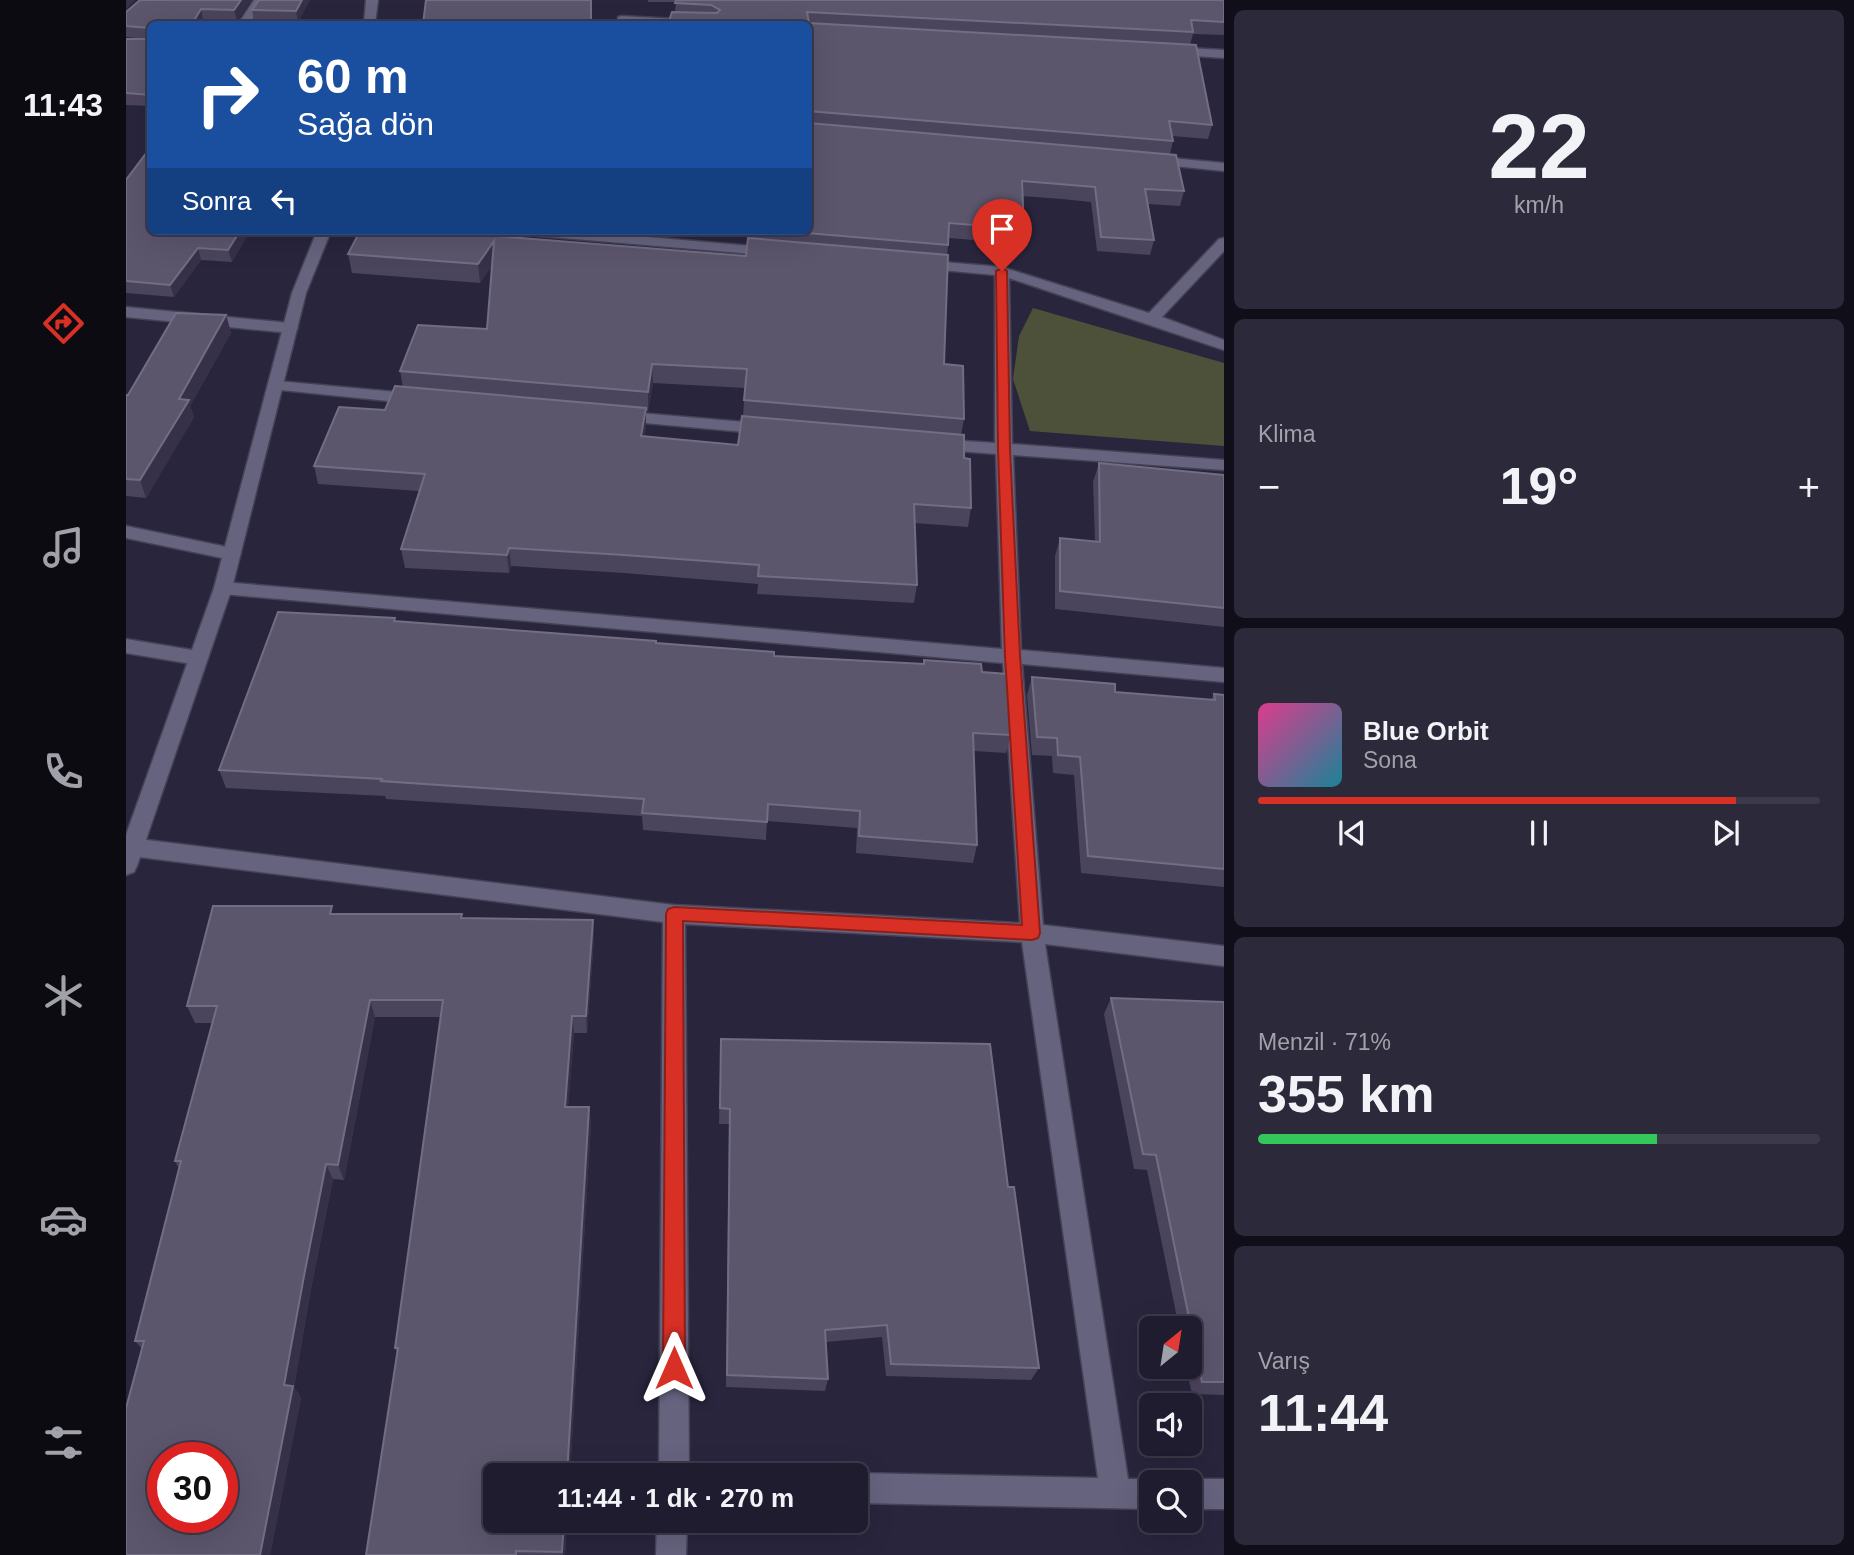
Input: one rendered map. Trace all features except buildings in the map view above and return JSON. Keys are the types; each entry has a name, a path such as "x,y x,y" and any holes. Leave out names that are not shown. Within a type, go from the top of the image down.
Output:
{"street":[{"path":"245,21 260,0"},
{"path":"370,21 372,0"},
{"path":"622,18 666,21"},
{"path":"1155,50 1224,54"},
{"path":"1141,160 1224,167"},
{"path":"322,235 299,293 223,588 128,853 674,914 1032,933 1224,956"},
{"path":"574,235 785,253"},
{"path":"1152,319 1224,242"},
{"path":"907,263 1002,271 1224,345"},
{"path":"1002,271 1004,450 1012,656 1032,933 1115,1494"},
{"path":"126,327 131,313 290,328"},
{"path":"277,386 442,401"},
{"path":"606,415 785,431"},
{"path":"922,443 1224,465"},
{"path":"126,532 232,554"},
{"path":"223,588 1224,675"},
{"path":"126,646 198,658"},
{"path":"674,914 674,1463"},
{"path":"868,1488 1139,1494"},
{"path":"1202,1494 1224,1494"},
{"path":"671,1555 672,1533"}],"green space":[{"path":"1033,308 1224,363 1224,446 1030,431 1013,379 1019,336"}],"route":[{"path":"674,1368 674,914 1032,933 1012,656 1004,450 1002,271"}]}
